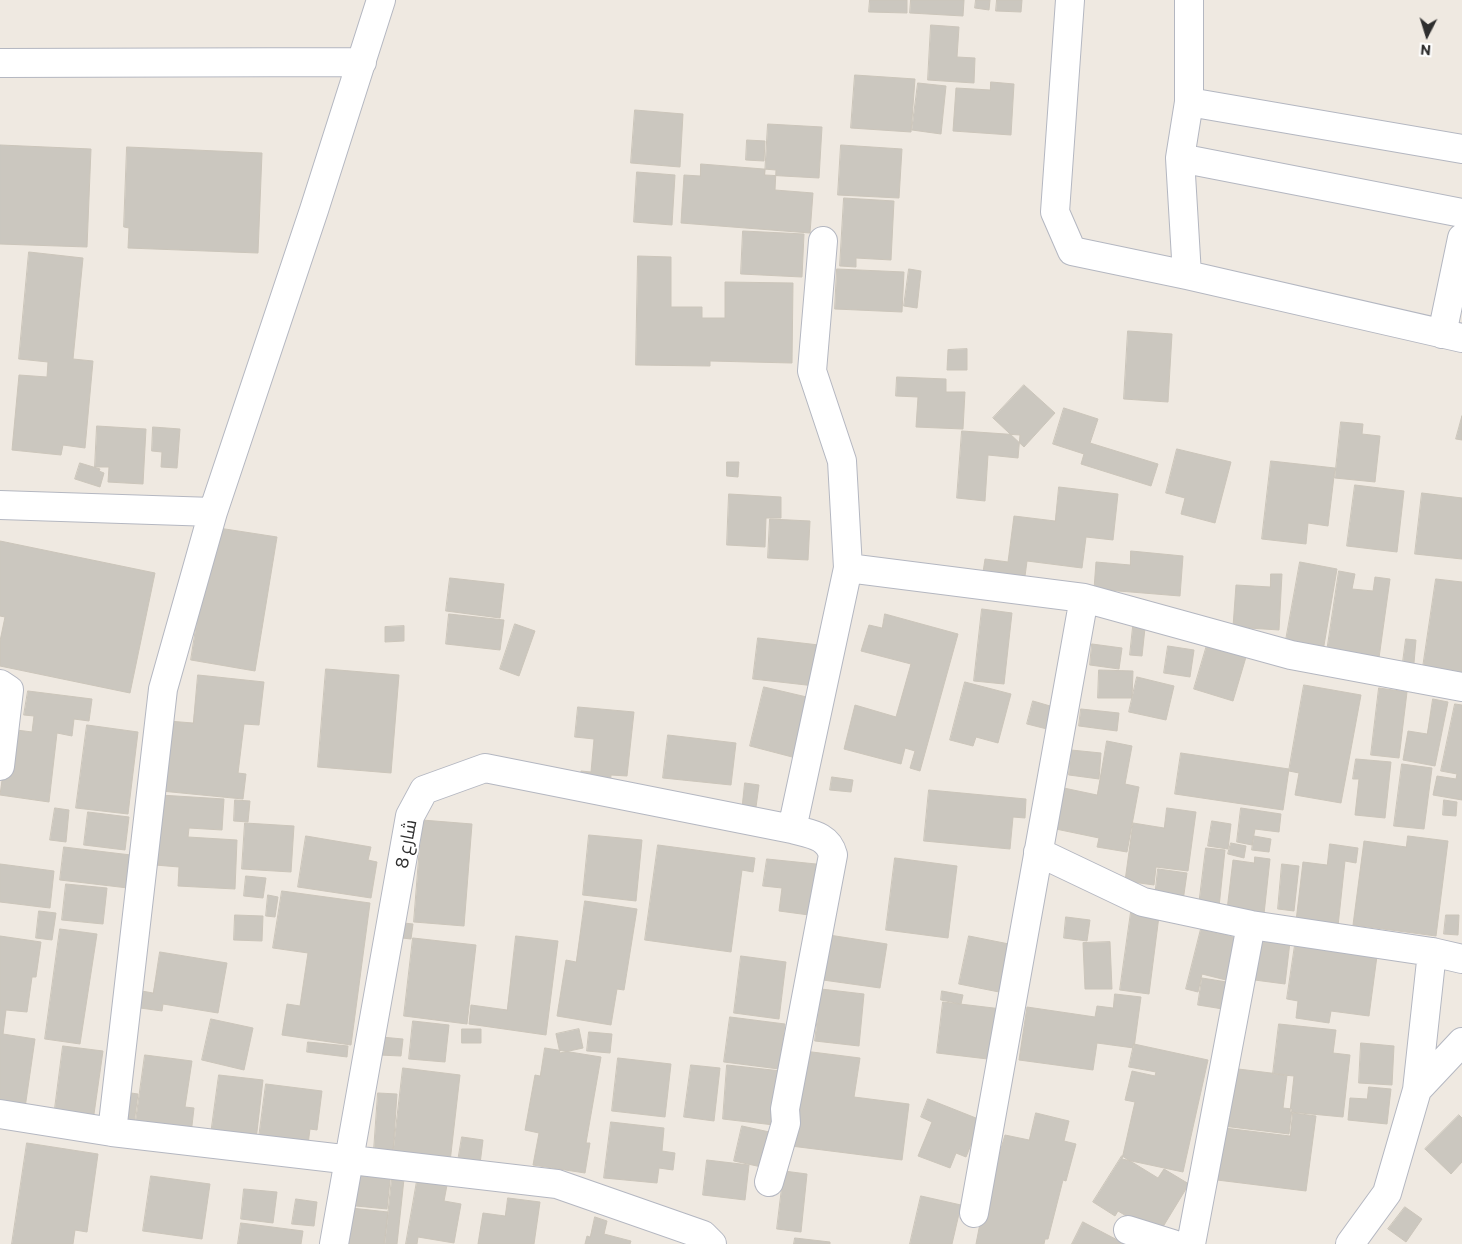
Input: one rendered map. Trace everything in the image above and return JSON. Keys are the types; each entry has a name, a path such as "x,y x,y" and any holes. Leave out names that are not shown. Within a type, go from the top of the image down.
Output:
{"street":[{"path":"112,1132 163,689 213,512 381,0"},
{"path":"1070,0 1055,212 1072,251 1187,275 1452,336 1462,238"},
{"path":"1187,275 1180,158 1189,102 1189,0"},
{"path":"0,63 362,62"},
{"path":"1189,102 1462,149"},
{"path":"1180,158 1462,213"},
{"path":"792,828 848,568 842,461 812,371 823,240"},
{"path":"0,504 213,512"},
{"path":"848,568 1084,598 1291,655 1462,687"},
{"path":"974,1213 1084,598"},
{"path":"0,684 9,690 0,766"},
{"name":"شارع 8","path":"334,1244 410,816 424,790 485,768 792,828 820,836 830,844 833,855 784,1109 786,1123 769,1182"},
{"path":"1038,852 1143,902 1251,924 1432,952 1462,959"},
{"path":"1191,1244 1251,924"},
{"path":"1350,1244 1387,1193 1417,1090 1432,952"},
{"path":"1417,1090 1462,1042"},
{"path":"0,1114 112,1132 557,1184 703,1235 712,1244"},
{"path":"1128,1230 1173,1244"}],"building":[{"path":"870,0 907,0 907,13 869,12"},
{"path":"911,0 964,0 963,16 910,13"},
{"path":"976,0 990,0 989,10 975,8"},
{"path":"997,0 1022,0 1021,12 996,11"},
{"path":"931,25 959,27 957,57 975,58 974,83 928,80"},
{"path":"855,75 915,79 911,132 851,128"},
{"path":"991,82 1014,84 1011,135 953,131 956,88 990,90"},
{"path":"918,83 946,86 941,134 912,130"},
{"path":"635,110 683,114 680,167 631,163"},
{"path":"768,124 822,127 819,178 765,175"},
{"path":"747,140 765,141 764,161 746,160"},
{"path":"0,145 91,149 87,247 0,244"},
{"path":"841,145 902,149 899,198 838,195"},
{"path":"127,147 262,153 258,253 128,248 129,228 124,227"},
{"path":"701,164 776,170 775,190 813,193 810,233 681,223 684,175 700,176"},
{"path":"637,172 675,175 672,225 634,222"},
{"path":"844,198 894,201 891,260 856,258 856,267 840,266"},
{"path":"743,231 804,234 802,277 741,274"},
{"path":"29,252 83,258 73,359 93,361 85,448 63,445 61,455 12,450 19,375 47,377 48,362 19,359"},
{"path":"638,256 671,257 671,307 702,307 702,318 725,318 725,282 793,283 792,363 710,361 710,366 636,365"},
{"path":"837,269 904,272 902,312 835,309"},
{"path":"909,269 921,271 917,308 904,306"},
{"path":"1128,331 1172,334 1168,402 1124,399"},
{"path":"967,349 967,370 947,370 948,350"},
{"path":"897,377 946,379 946,392 965,392 963,429 916,427 918,397 896,396"},
{"path":"1024,385 1055,413 1024,447 993,418"},
{"path":"1064,408 1098,419 1090,443 1158,464 1151,486 1081,464 1084,454 1053,444"},
{"path":"1462,416 1462,440 1456,439"},
{"path":"1341,422 1363,424 1362,434 1380,436 1375,482 1335,478"},
{"path":"97,426 146,429 143,484 108,482 109,467 95,467"},
{"path":"153,427 180,429 177,468 161,467 162,452 152,451"},
{"path":"962,431 1020,435 1018,458 988,455 985,501 957,498"},
{"path":"1177,449 1231,462 1215,523 1181,514 1185,498 1166,493"},
{"path":"1271,461 1335,468 1328,526 1308,523 1306,544 1262,539"},
{"path":"727,462 739,462 738,477 727,476"},
{"path":"80,463 100,469 99,471 104,473 100,487 75,479"},
{"path":"1355,485 1404,491 1397,552 1347,546"},
{"path":"1059,487 1118,494 1113,540 1086,537 1082,568 1027,561 1024,584 982,579 985,559 1008,562 1014,516 1055,521"},
{"path":"1422,493 1462,498 1462,559 1415,554"},
{"path":"729,494 781,497 781,518 766,518 765,547 727,545"},
{"path":"770,519 810,521 808,560 768,558"},
{"path":"212,527 277,537 255,671 191,660"},
{"path":"0,541 155,573 130,693 0,666 0,641 5,617 0,616"},
{"path":"1131,551 1183,556 1180,596 1094,589 1096,562 1130,565"},
{"path":"1300,562 1337,569 1322,657 1298,652 1300,642 1286,640"},
{"path":"1339,571 1355,574 1352,589 1373,591 1375,577 1390,579 1378,665 1326,658"},
{"path":"1271,574 1282,574 1279,630 1233,627 1236,585 1270,587"},
{"path":"450,578 504,584 500,618 446,611"},
{"path":"1436,579 1462,582 1462,679 1422,674"},
{"path":"982,609 1012,613 1004,684 974,681"},
{"path":"449,614 504,620 500,650 446,644"},
{"path":"885,614 958,634 920,771 910,768 915,751 905,748 901,764 844,749 855,705 896,717 911,664 861,651 869,625 882,628"},
{"path":"515,624 535,631 519,676 500,669"},
{"path":"404,626 404,641 385,642 385,627"},
{"path":"1133,627 1145,628 1142,656 1130,655"},
{"path":"758,638 819,645 815,686 753,679"},
{"path":"1406,639 1416,640 1414,663 1403,662"},
{"path":"1092,644 1122,648 1119,669 1090,665"},
{"path":"1207,645 1246,657 1233,701 1194,689"},
{"path":"1168,646 1194,650 1190,677 1164,673"},
{"path":"326,669 399,675 391,773 318,767"},
{"path":"1099,670 1133,671 1132,698 1098,698"},
{"path":"198,675 264,682 259,725 244,724 238,773 246,774 243,799 161,791 168,721 193,723"},
{"path":"1137,677 1174,686 1166,720 1129,712"},
{"path":"965,682 1011,694 998,743 976,737 973,746 950,740"},
{"path":"1304,685 1361,695 1341,803 1295,795 1299,773 1289,771"},
{"path":"764,687 811,698 796,758 750,746"},
{"path":"1379,688 1407,692 1399,758 1371,755"},
{"path":"28,691 92,699 89,721 74,719 72,736 57,733 49,802 0,795 9,729 32,732 34,716 24,715"},
{"path":"1433,699 1448,702 1435,766 1403,760 1408,731 1427,734"},
{"path":"1033,701 1057,708 1051,730 1027,724"},
{"path":"1455,704 1462,705 1462,800 1433,795 1437,776 1456,779 1457,774 1441,771"},
{"path":"578,707 634,712 627,776 611,775 610,788 580,785 581,771 591,772 594,739 575,737"},
{"path":"1081,709 1119,713 1117,731 1079,726"},
{"path":"87,725 138,732 128,814 76,808"},
{"path":"668,735 736,743 731,785 663,778"},
{"path":"1107,741 1132,746 1125,784 1139,787 1127,852 1097,847 1099,838 1051,828 1059,787 1097,795"},
{"path":"1071,750 1101,753 1099,779 1069,775"},
{"path":"1181,753 1289,769 1283,810 1175,794"},
{"path":"1356,759 1391,762 1385,818 1355,815 1359,779 1353,779"},
{"path":"1402,764 1432,768 1424,829 1394,826"},
{"path":"832,777 853,780 851,792 830,790"},
{"path":"745,783 759,785 754,822 723,803 742,805"},
{"path":"929,790 1026,799 1025,818 1013,817 1010,849 924,841"},
{"path":"160,795 224,799 222,830 189,828 188,837 237,840 235,889 178,886 179,867 155,865"},
{"path":"235,800 250,801 248,822 234,821"},
{"path":"1444,800 1457,802 1456,816 1443,815"},
{"path":"55,808 69,810 66,842 50,840"},
{"path":"1167,808 1196,812 1188,871 1156,867 1154,885 1125,881 1133,823 1164,828"},
{"path":"1241,808 1281,814 1279,832 1255,829 1252,845 1237,842"},
{"path":"88,812 129,817 125,850 84,845"},
{"path":"422,820 472,824 464,926 414,922"},
{"path":"1212,821 1231,824 1228,849 1208,846"},
{"path":"245,823 294,826 291,872 242,869"},
{"path":"589,835 642,840 636,901 583,895"},
{"path":"306,836 371,847 368,860 377,862 371,898 298,887"},
{"path":"1254,836 1271,839 1269,852 1252,850"},
{"path":"1408,836 1448,841 1436,936 1353,925 1364,841 1406,847"},
{"path":"1231,843 1246,846 1244,858 1228,854"},
{"path":"1330,844 1358,848 1356,863 1345,861 1338,926 1296,921 1303,862 1327,865"},
{"path":"658,845 755,858 753,872 742,870 731,952 645,940"},
{"path":"64,847 131,855 128,888 60,880"},
{"path":"1206,848 1225,850 1219,907 1199,905"},
{"path":"1255,857 1270,859 1264,914 1227,910 1233,860 1254,863"},
{"path":"895,858 957,866 948,938 886,930"},
{"path":"767,859 816,864 809,915 779,911 782,888 763,886"},
{"path":"0,864 54,871 50,908 0,902"},
{"path":"1282,864 1299,866 1294,911 1278,909"},
{"path":"1158,869 1187,873 1183,901 1155,897"},
{"path":"246,876 266,878 263,898 244,896"},
{"path":"66,884 107,888 103,924 62,920"},
{"path":"282,891 370,903 351,1045 282,1035 287,1004 300,1006 308,953 273,948"},
{"path":"268,895 278,897 275,917 266,916"},
{"path":"585,901 637,909 624,990 617,989 611,1025 557,1016 566,960 576,962"},
{"path":"39,911 56,913 52,940 36,938"},
{"path":"1131,912 1159,916 1149,994 1120,990"},
{"path":"235,915 263,916 262,941 234,940"},
{"path":"1446,915 1459,915 1458,935 1444,934"},
{"path":"1066,917 1090,920 1087,941 1064,938"},
{"path":"404,923 413,924 411,939 402,938"},
{"path":"60,929 97,934 80,1044 45,1039"},
{"path":"1201,929 1237,938 1226,980 1202,974 1198,992 1186,989"},
{"path":"829,935 887,944 880,988 823,980"},
{"path":"0,936 41,942 36,977 32,977 27,1012 6,1010 3,1034 35,1039 25,1108 0,1104"},
{"path":"516,936 558,941 546,1035 469,1024 471,1005 507,1010"},
{"path":"969,936 1014,945 1004,993 959,984"},
{"path":"1252,937 1290,942 1285,984 1247,979"},
{"path":"413,938 476,945 467,1024 404,1016"},
{"path":"1110,942 1112,989 1085,989 1083,943"},
{"path":"1295,945 1377,956 1369,1016 1331,1011 1329,1023 1296,1018 1298,1001 1287,999"},
{"path":"160,952 227,963 218,1013 163,1004 162,1011 133,1007 136,990 153,993"},
{"path":"741,956 786,962 779,1019 734,1013"},
{"path":"1202,978 1233,983 1229,1010 1198,1005"},
{"path":"821,989 864,994 859,1046 815,1041"},
{"path":"942,991 963,995 961,1004 941,1000"},
{"path":"1115,994 1141,997 1134,1048 1097,1043 1093,1070 1019,1060 1027,1007 1095,1017 1097,1006 1113,1008"},
{"path":"943,1002 1002,1009 996,1060 937,1053"},
{"path":"730,1017 785,1024 779,1069 724,1062"},
{"path":"211,1019 253,1028 244,1070 202,1060"},
{"path":"413,1021 449,1025 445,1062 409,1059"},
{"path":"1279,1024 1336,1030 1333,1053 1350,1055 1343,1117 1290,1112 1294,1076 1273,1074"},
{"path":"462,1029 481,1029 481,1043 462,1043"},
{"path":"579,1029 583,1048 560,1053 556,1034"},
{"path":"589,1032 612,1034 610,1053 587,1051"},
{"path":"381,1037 403,1039 401,1056 379,1055"},
{"path":"308,1042 348,1046 347,1057 307,1052"},
{"path":"1361,1043 1394,1046 1392,1085 1359,1083"},
{"path":"1134,1044 1208,1060 1183,1172 1122,1159 1135,1102 1125,1100 1132,1071 1155,1076 1156,1072 1129,1067"},
{"path":"63,1046 103,1051 93,1121 54,1116"},
{"path":"545,1048 601,1057 586,1143 590,1143 585,1173 533,1165 539,1133 525,1130 535,1075 540,1076"},
{"path":"804,1051 860,1058 854,1097 909,1104 902,1160 791,1146"},
{"path":"145,1055 192,1061 185,1107 194,1108 191,1134 135,1127"},
{"path":"618,1058 671,1064 665,1117 612,1111"},
{"path":"691,1065 720,1068 714,1121 684,1117"},
{"path":"727,1065 781,1071 774,1125 723,1119"},
{"path":"403,1068 460,1075 450,1162 393,1155"},
{"path":"1230,1068 1287,1075 1283,1108 1292,1109 1289,1134 1223,1126"},
{"path":"219,1075 263,1080 256,1140 211,1134"},
{"path":"266,1084 322,1091 317,1130 310,1129 307,1152 258,1145"},
{"path":"1369,1087 1391,1089 1387,1124 1348,1120 1350,1098 1367,1099"},
{"path":"124,1092 138,1094 134,1123 120,1122"},
{"path":"378,1093 397,1094 393,1152 374,1150"},
{"path":"928,1099 981,1120 966,1157 956,1153 950,1168 918,1156 932,1122 921,1117"},
{"path":"1036,1113 1069,1121 1064,1141 1076,1144 1066,1181 1063,1180 1048,1239 1045,1239 1044,1244 976,1244 982,1213 1005,1135 1029,1140"},
{"path":"1293,1113 1316,1116 1306,1191 1209,1179 1216,1127 1290,1136"},
{"path":"1459,1115 1462,1118 1462,1162 1451,1174 1425,1149"},
{"path":"611,1122 664,1128 662,1151 675,1153 673,1170 659,1168 657,1183 604,1178"},
{"path":"742,1126 774,1133 766,1168 734,1161"},
{"path":"462,1137 483,1140 480,1164 458,1161"},
{"path":"27,1143 98,1154 87,1232 75,1230 73,1244 12,1244"},
{"path":"1122,1156 1158,1178 1164,1169 1189,1184 1158,1235 1118,1211 1115,1216 1093,1202"},
{"path":"707,1160 749,1165 745,1200 703,1195"},
{"path":"360,1168 391,1171 387,1209 356,1206"},
{"path":"784,1171 807,1174 801,1232 777,1229"},
{"path":"151,1176 210,1184 202,1239 143,1231"},
{"path":"392,1178 404,1179 397,1244 385,1244"},
{"path":"417,1181 447,1185 444,1201 461,1204 454,1243 418,1237 417,1244 406,1244"},
{"path":"244,1189 277,1192 273,1223 241,1219"},
{"path":"921,1196 961,1205 952,1244 910,1244"},
{"path":"508,1198 540,1202 534,1244 478,1244 483,1213 505,1216"},
{"path":"296,1199 317,1202 314,1226 292,1224"},
{"path":"1405,1207 1422,1219 1406,1242 1388,1229"},
{"path":"351,1208 388,1212 384,1244 347,1244"},
{"path":"595,1217 607,1221 604,1234 631,1241 630,1244 585,1244 587,1236 590,1237"},
{"path":"1083,1222 1125,1244 1072,1244"},
{"path":"241,1223 303,1231 301,1244 238,1244"},
{"path":"795,1238 830,1242 830,1244 794,1244"}]}
